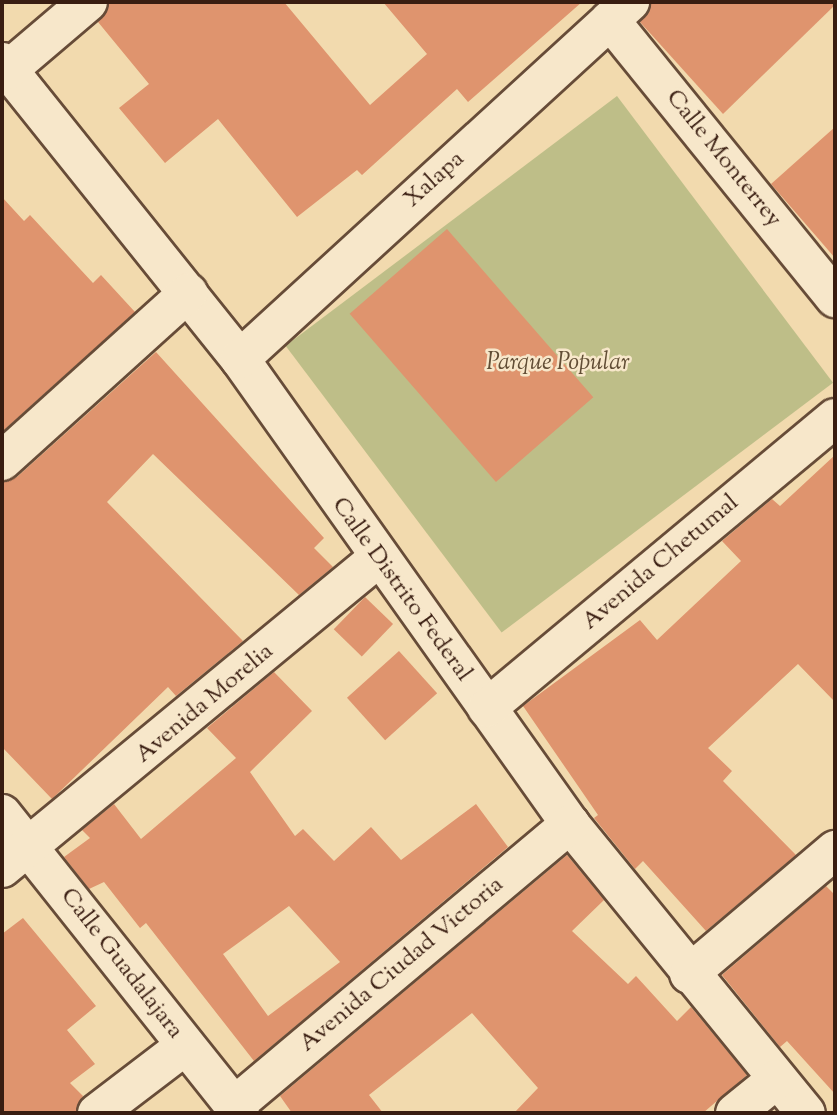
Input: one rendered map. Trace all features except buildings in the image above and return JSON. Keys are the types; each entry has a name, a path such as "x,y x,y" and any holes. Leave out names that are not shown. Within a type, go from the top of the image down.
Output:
{"street":[{"path":"5,66 88,2"},
{"name":"Calle Monterrey","path":"620,11 823,257 835,298"},
{"name":"Xalapa","path":"240,359 620,11"},
{"name":"Calle Distrito Federal","path":"5,66 240,359 377,559 570,824 689,974 806,1113"},
{"path":"2,461 188,293"},
{"name":"Avenida Chetumal","path":"487,708 835,418"},
{"name":"Avenida Morelia","path":"17,858 377,559"},
{"name":"Calle Guadalajara","path":"2,814 17,858 185,1046 237,1109"},
{"name":"Avenida Ciudad Victoria","path":"237,1109 570,824"},
{"path":"689,974 835,850"},
{"path":"97,1113 185,1046"},
{"path":"735,1113 777,1079"}],"green space":[{"name":"Parque Popular","path":"617,96 833,383 502,632 286,346"}]}
